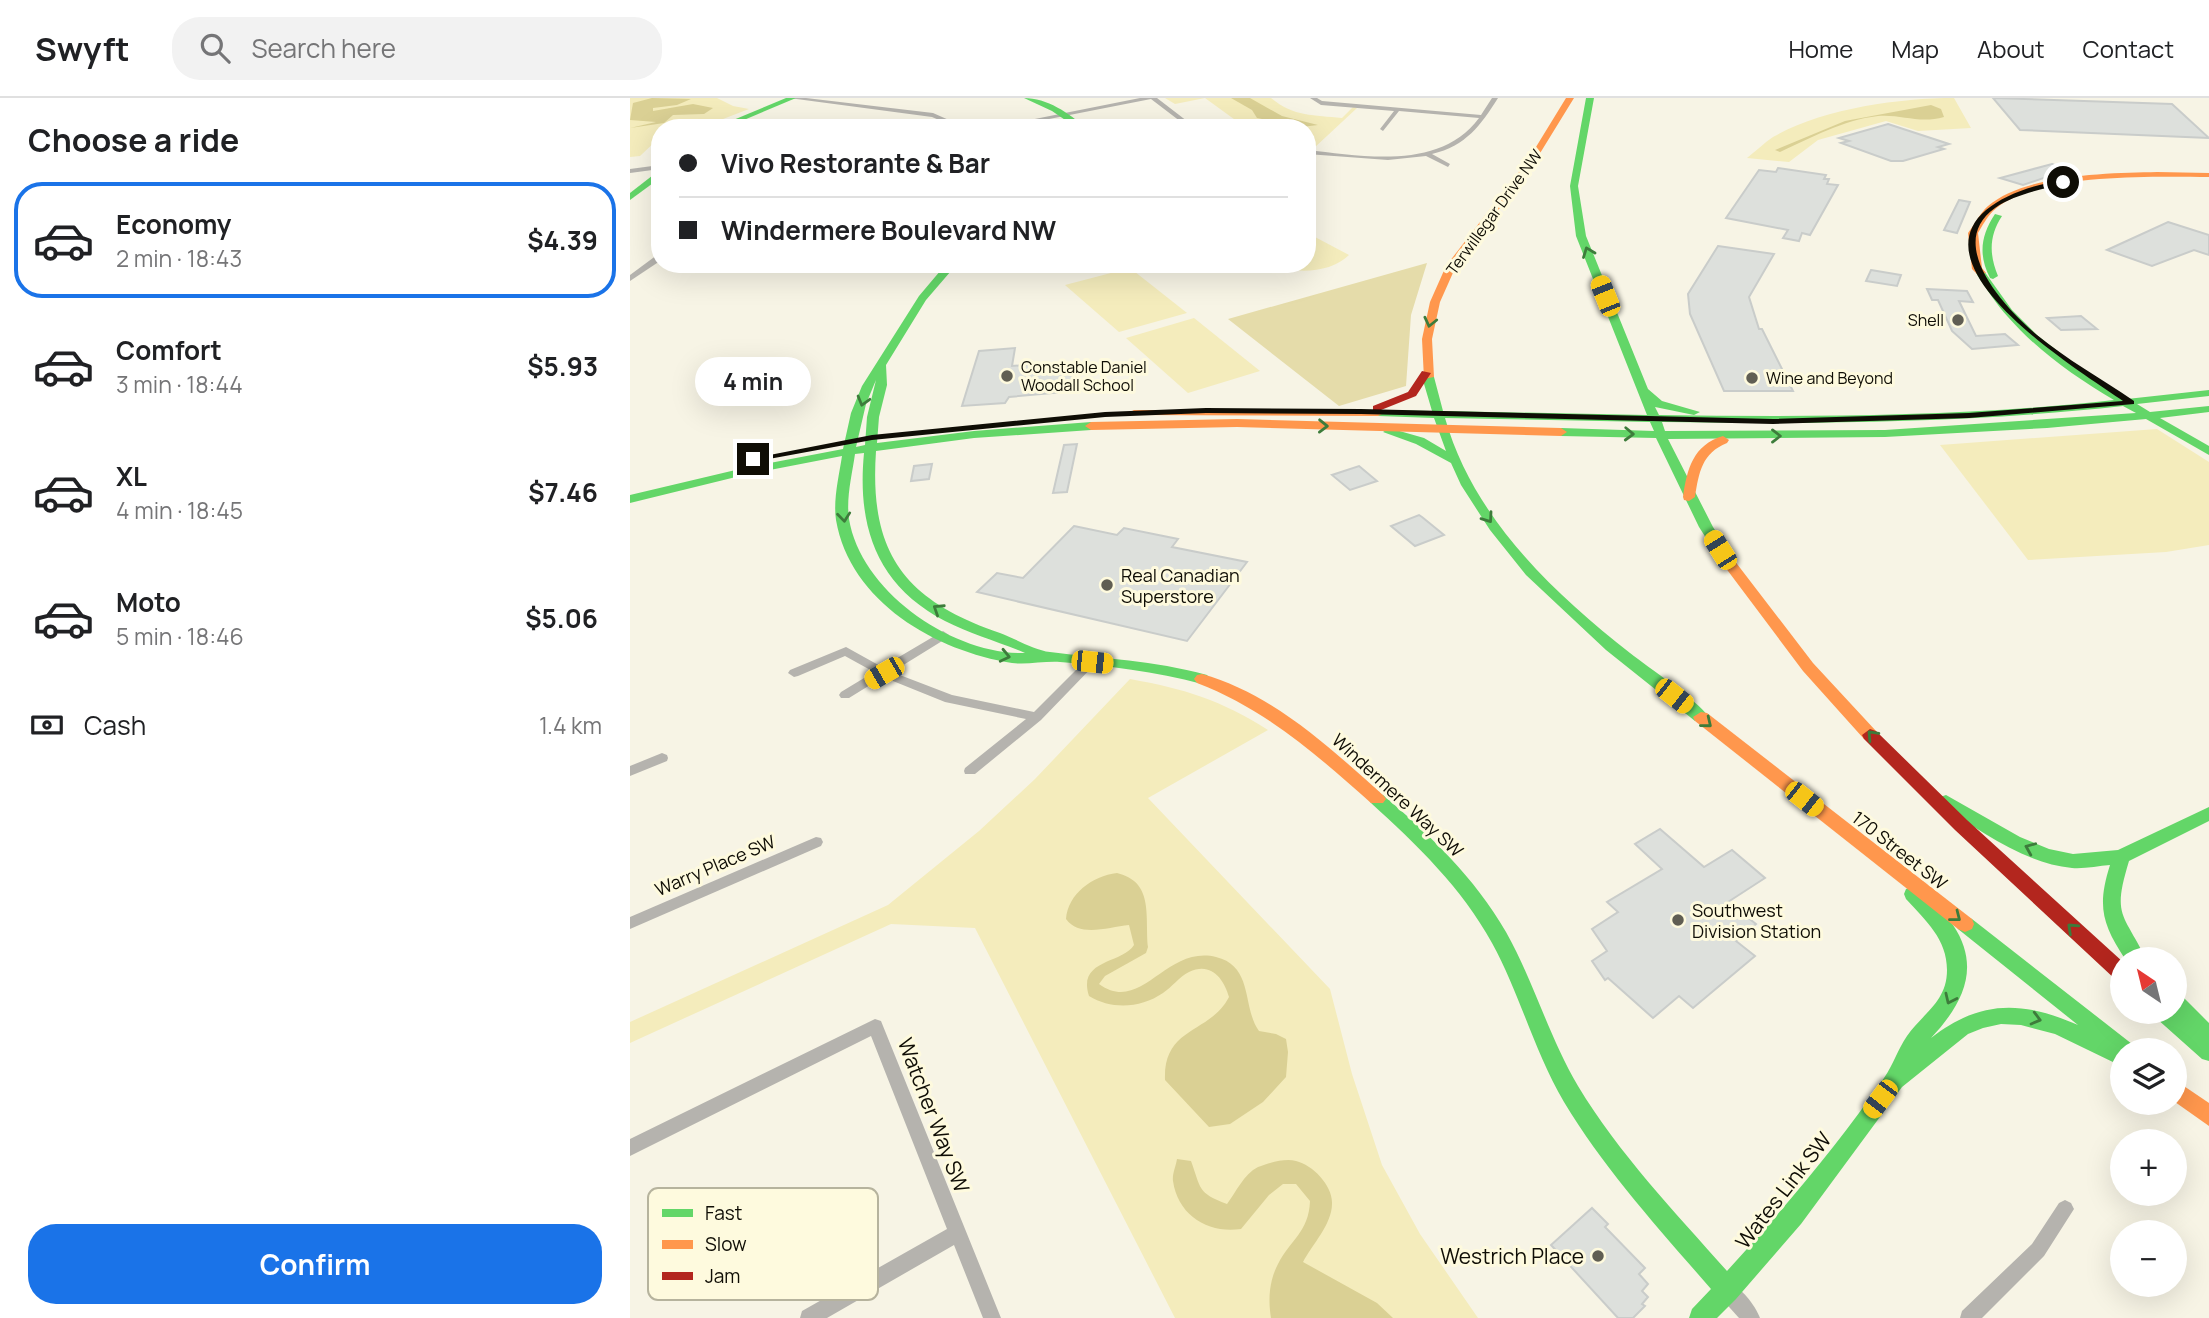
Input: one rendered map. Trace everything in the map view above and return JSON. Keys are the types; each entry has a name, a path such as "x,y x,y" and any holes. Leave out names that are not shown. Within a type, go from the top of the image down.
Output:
{"main road":[{"path":"740,119 792,98"},
{"path":"1028,98 1069,119"},
{"name":"Terwillegar Drive NW","path":"1437,420 1426,373 1427,334 1436,299 1449,268 1547,141 1570,98"},
{"path":"1590,98 1574,180 1577,222 1656,428 1689,497 1736,572 1814,673 1919,784 2110,962"},
{"path":"2209,177 2119,179 2055,189 2010,207 1997,216 1986,232 1983,243 1985,256 1998,283 2009,298 2073,352 2209,451"},
{"path":"630,197 651,181"},
{"name":"Windermere Way SW","path":"944,273 913,307 881,365 867,384 850,445 842,512 852,549 865,574 885,598 914,620 972,648 1015,659 1044,657 1140,666 1198,678 1248,697 1291,724 1429,846 1466,887 1497,933 1521,981 1552,1058 1581,1111 1619,1161 1728,1291"},
{"name":"Windermere Way SW","path":"881,365 885,376 874,412 866,490 869,519 878,547 892,571 922,599 953,619 1026,646 1044,657"},
{"path":"1361,411 1412,394 1426,373"},
{"path":"1641,389 1658,404 1741,429 1955,416 2209,409"},
{"path":"2151,409 2209,393"},
{"path":"630,488 731,464 850,445 1105,414 1361,411 1437,420 1741,429 1865,436 1977,431 2209,399"},
{"path":"2151,409 2209,439"},
{"path":"871,442 1070,427 1368,427 1437,420"},
{"name":"170 Street SW","path":"1437,420 1452,460 1467,489 1509,548 1545,587 1595,634 2110,1038"},
{"path":"1368,427 1420,441 1452,460"},
{"path":"1689,497 1696,460 1702,450 1741,429"},
{"path":"630,499 850,445"},
{"path":"1919,784 2014,842 2046,855 2073,861 2121,858 2209,813"},
{"path":"2121,858 2109,895 2115,928 2128,947"},
{"path":"1883,860 1946,930 1955,951 1957,972 1954,992 1944,1010 1914,1042 1893,1083"},
{"path":"1893,1083 1963,1026 2000,1014 2040,1019 2085,1037 2110,1051"},
{"path":"2188,1015 2209,1036"},
{"path":"2177,1024 2209,1052"},
{"name":"Wates Link SW","path":"1701,1318 1793,1216 1893,1083"},
{"path":"2187,1099 2209,1116"}],"street":[{"path":"792,98 933,115 943,119"},
{"path":"1034,119 1129,98"},
{"path":"1026,119 1151,98 1180,119"},
{"path":"1313,98 1321,103 1484,117"},
{"path":"1316,153 1382,158 1427,154 1457,145 1484,117 1495,98"},
{"path":"1384,129 1398,109"},
{"path":"1427,154 1448,165"},
{"path":"630,171 651,168"},
{"path":"630,279 651,264"},
{"path":"845,695 943,635"},
{"path":"794,673 846,651 884,673 949,699 1037,717"},
{"path":"970,771 1037,717 1092,662"},
{"path":"630,771 662,758"},
{"name":"Warry Place SW","path":"630,923 816,842"},
{"name":"Watcher Way SW","path":"630,1148 875,1026 992,1318"},
{"path":"1969,1318 2038,1250 2065,1209"},
{"path":"878,1278 957,1233"},
{"path":"1728,1291 1751,1318"},
{"path":"808,1318 840,1300"}],"shaded area":[{"path":"630,98 717,98 733,106 749,109 723,119 651,119 651,146 640,156 630,157"},
{"path":"652,98 691,99 677,105 653,108 653,111 693,104 713,108 704,114 673,115 668,119 651,119 651,122 630,120 633,103"},
{"path":"1165,98 1205,98 1175,104"},
{"path":"1205,98 1271,98 1296,112 1342,118 1353,107 1357,108 1316,146 1316,119 1234,119"},
{"path":"1231,98 1250,98 1282,116 1294,119 1257,118 1252,110"},
{"path":"1954,98 1971,128 1918,131 1886,121 1818,140 1789,162 1747,158 1773,137 1792,127 1837,112 1909,100"},
{"path":"1931,105 1941,109 1944,117 1926,120 1886,116 1865,118 1828,130 1780,152 1775,150 1845,121"},
{"path":"1316,238 1349,255 1316,270"},
{"path":"1427,263 1411,315 1406,386 1339,406 1228,319"},
{"path":"1111,273 1136,273 1187,313 1119,332 1065,285"},
{"path":"1194,318 1260,371 1188,393 1126,338"},
{"path":"2157,429 2209,462 2209,545 2166,552 2028,560 1940,445"},
{"path":"1130,679 1202,697 1268,730 1148,798 1330,989 1352,1074 1382,1165 1420,1234 1478,1318 1175,1318 975,928 891,924 630,1043 630,1022 888,905 979,831 1035,779"},
{"path":"1117,873 1129,877 1142,892 1147,912 1148,947 1146,953 1105,976 1099,984 1114,991 1128,991 1182,961 1198,956 1216,957 1228,962 1242,978 1250,1011 1259,1031 1286,1039 1286,1077 1263,1102 1230,1124 1209,1127 1165,1080 1166,1062 1171,1049 1189,1032 1211,1018 1229,997 1220,978 1210,970 1197,969 1189,972 1163,993 1136,1004 1107,1004 1089,996 1089,975 1134,945 1129,925 1087,930 1072,925 1066,919 1068,910 1076,894 1090,882"},
{"path":"1177,1159 1191,1161 1205,1193 1227,1204 1244,1179 1258,1167 1287,1160 1309,1167 1326,1184 1332,1204 1325,1227 1303,1262 1377,1303 1393,1318 1271,1318 1273,1277 1278,1264 1303,1228 1310,1201 1296,1184 1283,1184 1269,1195 1241,1229 1218,1229 1197,1220 1181,1204 1173,1178"}],"building":[{"path":"1993,98 2172,104 2209,138 2020,130"},
{"path":"1888,124 1949,144 1938,147 1944,149 1903,161 1891,161 1841,143 1849,141 1839,138"},
{"path":"2052,164 2067,170 2023,185 2000,178"},
{"path":"1778,168 1826,175 1824,179 1829,179 1827,184 1838,185 1810,235 1802,233 1799,241 1783,238 1788,230 1726,218 1759,170 1776,172"},
{"path":"1959,200 1970,202 1957,233 1944,230"},
{"path":"2168,222 2209,235 2209,255 2194,250 2152,266 2107,250"},
{"path":"1718,246 1774,254 1749,297 1759,329 1762,329 1793,391 1724,391 1690,314 1688,294"},
{"path":"1871,270 1901,275 1897,286 1866,281"},
{"path":"1927,289 1967,291 1973,302 1959,301 1976,336 2005,334 2018,345 1972,349 1952,331 1938,300 1932,300"},
{"path":"2081,316 2097,329 2061,330 2047,318"},
{"name":"Constable Daniel Woodall School","path":"1015,348 1012,366 1043,364 1042,373 1076,373 1074,391 1009,397 1005,403 962,406 979,351"},
{"path":"1077,444 1067,492 1053,493 1064,445"},
{"path":"932,464 929,479 911,481 914,466"},
{"path":"1359,466 1377,481 1350,490 1332,475"},
{"path":"1419,515 1444,535 1415,546 1391,526"},
{"name":"Real Canadian Superstore","path":"1074,526 1117,535 1124,528 1178,539 1172,547 1247,562 1187,641 977,592 997,573 1023,578"},
{"name":"Southwest Division Station","path":"1660,829 1704,867 1732,850 1765,878 1728,902 1756,924 1736,941 1755,956 1693,1008 1679,996 1653,1018 1608,978 1605,980 1592,961 1607,951 1592,929 1618,912 1607,902 1662,869 1635,844"},
{"name":"Westrich Place","path":"1592,1208 1608,1224 1605,1227 1645,1268 1639,1274 1648,1284 1642,1291 1648,1297 1642,1304 1645,1306 1633,1318 1618,1318 1551,1245"}],"traffic: fast":[{"path":"740,119 792,98"},
{"path":"1028,98 1055,109 1069,119"},
{"path":"1590,98 1574,186 1581,236 1669,455 1706,527 1729,563"},
{"path":"630,197 651,181"},
{"path":"1993,276 1987,260 1986,245 1989,231 1998,216"},
{"path":"943,273 914,311 867,386 857,413 843,494 843,520 851,547 864,572 883,595 931,631 986,653 1018,658 1050,657 1127,664 1202,679"},
{"path":"1981,273 2013,317 2057,357 2106,391 2209,451"},
{"path":"881,365 881,385 872,423 868,495 879,545 890,566 925,602 948,616 1044,657"},
{"path":"1428,377 1444,434 1467,485 1496,530 1531,572 1569,610 1701,717"},
{"path":"1644,391 1658,404 1694,412"},
{"path":"1378,413 1690,419 1897,417 2000,413 2209,393"},
{"path":"1561,432 1723,436 1885,434 2047,425 2209,409"},
{"path":"630,499 744,472 859,450 974,434 1091,426"},
{"path":"1389,432 1420,441 1452,460"},
{"path":"1377,799 1428,846 1474,899 1509,957 1550,1054 1587,1119 1644,1195 1728,1291"},
{"path":"1946,801 2014,842 2046,855 2073,861 2121,857 2209,813"},
{"path":"2121,857 2112,888 2111,911 2128,947"},
{"path":"1701,1318 1793,1216 1893,1083 1914,1042 1944,1010 1954,992 1957,972 1955,951 1946,930 1913,894"},
{"path":"1965,924 2110,1038"},
{"path":"1898,1079 1961,1028 1981,1019 2001,1015 2041,1020 2080,1035 2110,1051"},
{"path":"2188,1015 2209,1036"},
{"path":"2177,1024 2209,1052"}],"traffic: slow":[{"path":"1428,377 1427,339 1435,302 1451,266 1531,161 1570,98"},
{"path":"1981,273 1977,269 1973,233 1992,207 2013,195 2038,187 2097,177 2209,175"},
{"path":"1134,413 1378,413"},
{"path":"1091,426 1237,423 1561,432"},
{"path":"1689,497 1694,470 1701,455 1706,449 1723,440"},
{"path":"1729,563 1808,667 1870,735"},
{"path":"1202,679 1251,700 1274,714 1377,799"},
{"path":"1701,717 1965,924"},
{"path":"2187,1099 2209,1116"}],"traffic: jam":[{"path":"1377,408 1412,394 1426,373"},
{"path":"1870,735 1961,825 2110,962"}],"place":[{"name":"Shell","path":"1958,320"},
{"name":"Constable Daniel Woodall School","path":"1007,376"},
{"name":"Wine and Beyond","path":"1752,378"},
{"name":"Real Canadian Superstore","path":"1107,585"},
{"name":"Southwest Division Station","path":"1678,920"},
{"name":"Westrich Place","path":"1598,1256"}],"route":[{"path":"753,459 872,437 1105,414 1361,411 1773,421 1969,416 2131,403 2057,354 2014,317 1984,282 1971,251 1975,226 1993,207 2017,195 2063,182"}]}
